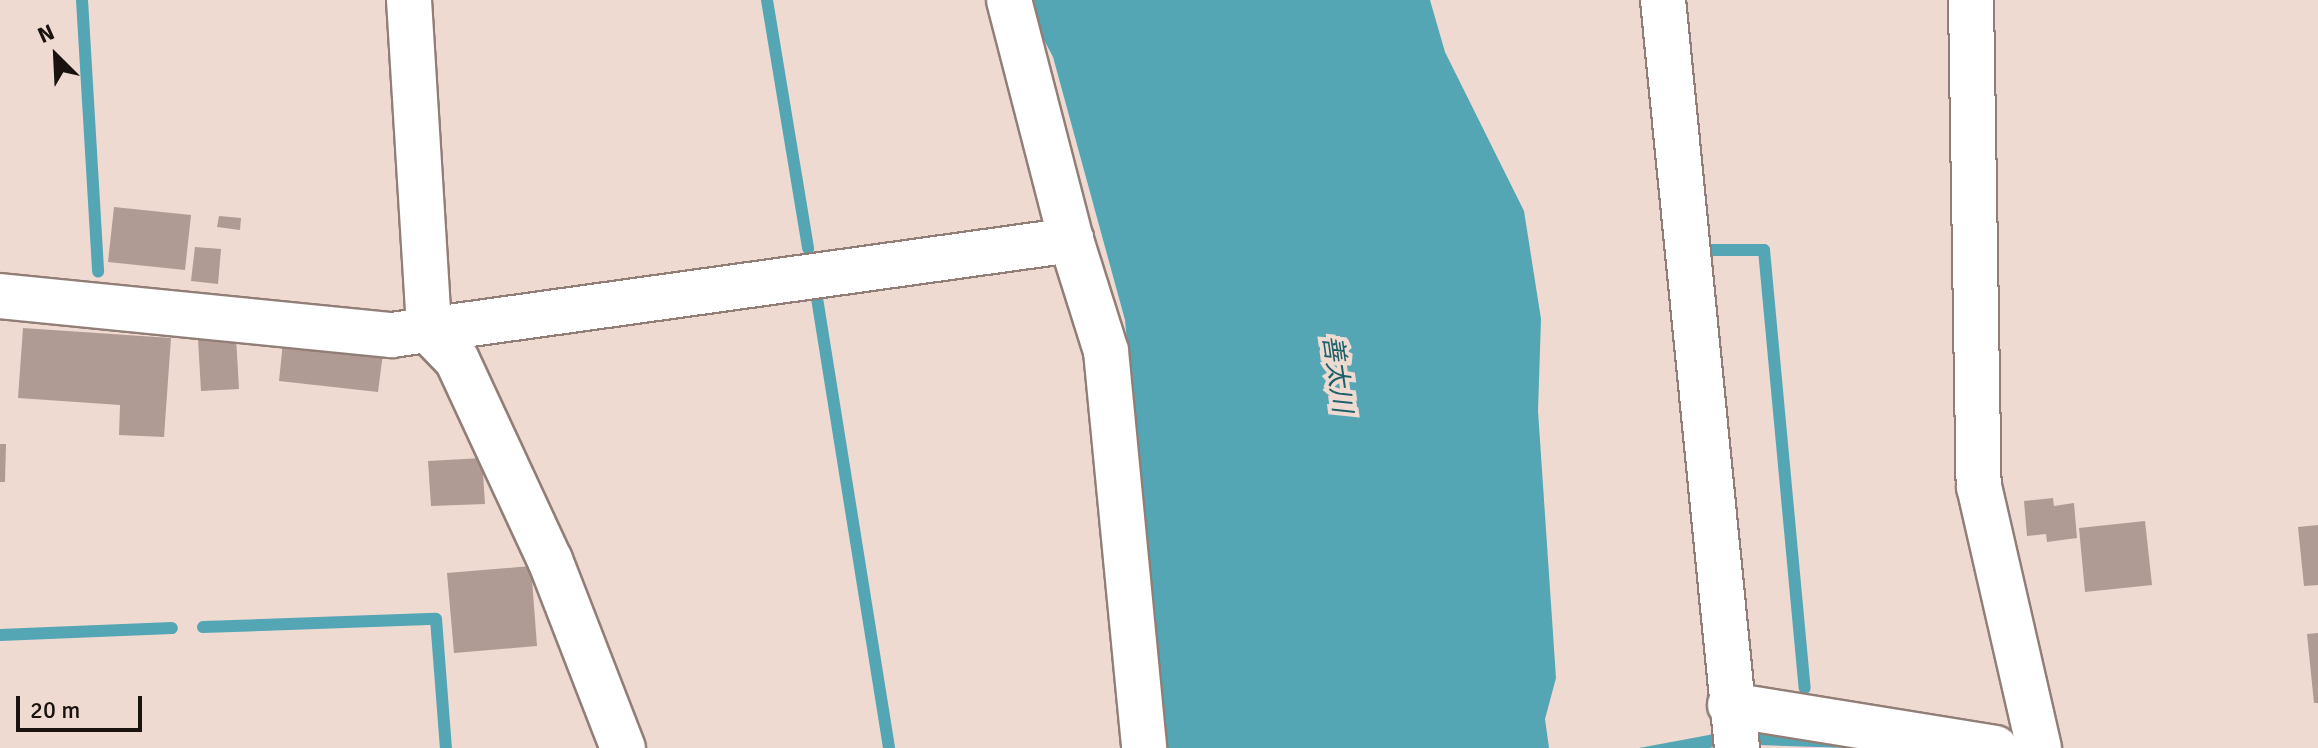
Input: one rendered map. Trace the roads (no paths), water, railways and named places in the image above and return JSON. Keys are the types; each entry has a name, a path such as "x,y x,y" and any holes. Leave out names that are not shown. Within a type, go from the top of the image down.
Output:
{"street":[{"path":"409,0 429,331 457,360 550,560 623,748"},
{"path":"1009,0 1071,240 1106,351 1144,748"},
{"path":"1663,0 1730,705 1737,748"},
{"path":"1971,0 1979,486 2039,748"},
{"path":"0,296 392,335 1071,240"},
{"path":"1730,705 1996,748"}],"water":[{"name":"善太川","path":"1023,0 1430,0 1445,52 1524,211 1541,319 1538,411 1556,678 1545,719 1549,748 1164,748 1125,320 1053,57"},
{"path":"1725,732 1728,744 1709,748 1639,748"},
{"path":"1758,732 1849,748 1759,745"}],"waterway":[{"path":"82,0 98,272"},
{"path":"767,0 808,249"},
{"path":"1702,242 1702,250 1764,250 1805,688"},
{"path":"817,298 889,748"},
{"path":"203,627 436,619 446,748"},
{"path":"0,635 172,628"}]}
